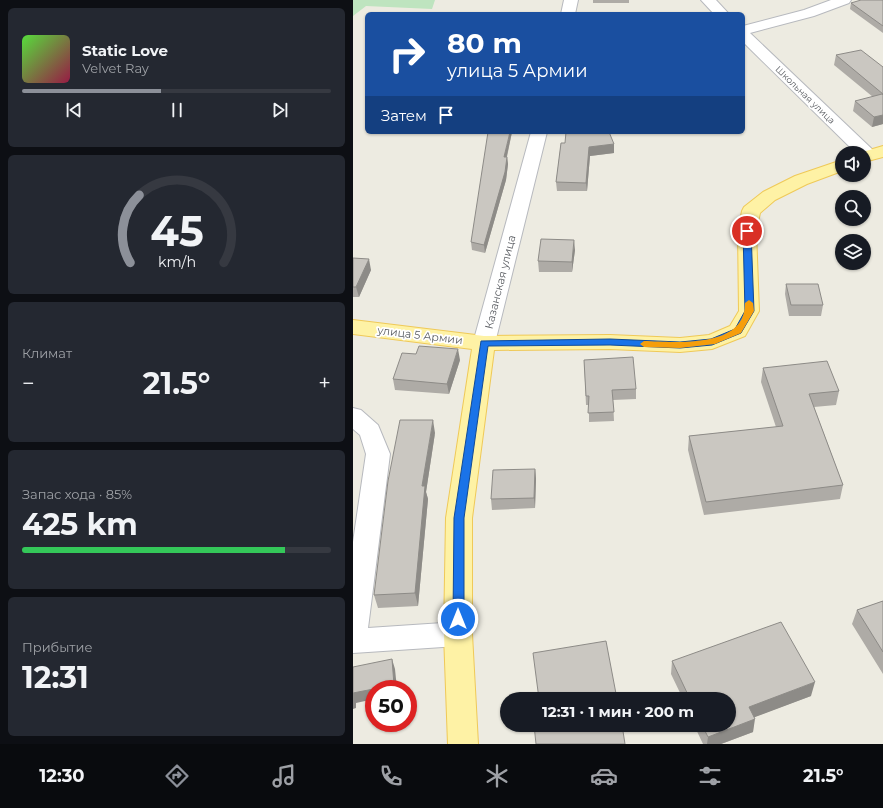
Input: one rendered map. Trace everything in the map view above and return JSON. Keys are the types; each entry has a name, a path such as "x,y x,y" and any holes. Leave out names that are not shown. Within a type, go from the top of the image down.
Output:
{"main road":[{"name":"улица 5 Армии","path":"353,327 484,343 610,342 680,345 712,342 738,331 749,311 747,231 751,211 769,196 801,180 835,168"},
{"name":"Казанская улица","path":"463,744 458,634 459,518 484,343"}],"street":[{"path":"568,12 571,0"},
{"path":"708,0 720,12"},
{"path":"745,29 809,13 844,0"},
{"name":"Школьная улица","path":"745,36 872,154"},
{"name":"Казанская улица","path":"484,343 538,134"},
{"path":"353,416 370,430 378,454 353,635"},
{"path":"353,640 458,634"}],"green space":[{"path":"353,0 435,0 432,9 366,6 353,16"}],"building":[{"path":"861,0 883,0 883,26 851,3"},
{"path":"861,50 883,67 883,94 836,55"},
{"path":"882,94 883,115 874,117 855,101"},
{"path":"488,134 510,134 504,157 507,157 505,172 484,245 471,242"},
{"path":"566,134 610,134 614,144 589,147 586,183 556,182 561,143 565,143"},
{"path":"541,239 574,240 572,262 538,261"},
{"path":"353,258 369,259 356,287 353,287"},
{"path":"786,284 818,284 823,305 791,305"},
{"path":"419,346 458,349 447,384 393,379 402,353 416,354"},
{"path":"633,357 636,389 612,390 614,412 588,413 589,396 586,396 584,360"},
{"path":"827,361 839,391 809,394 843,485 706,502 689,436 783,426 763,368"},
{"path":"400,420 433,420 422,486 425,486 415,593 374,595 388,481"},
{"path":"535,469 534,498 491,499 493,470"},
{"path":"883,601 883,652 857,610"},
{"path":"781,622 815,682 749,707 755,719 736,726 736,692 687,692 672,661"},
{"path":"606,641 616,692 538,692 533,653"},
{"path":"392,659 394,680 365,680 365,691 353,693 353,667"},
{"path":"535,732 623,732 625,744 536,744"},
{"path":"706,732 721,732 708,737"}],"slow traffic":[{"path":"644,344 680,345 712,342 738,331 749,311 749,303"}],"route":[{"path":"458,619 459,518 484,343 610,342 680,345 712,342 738,331 749,311 747,231"}]}
